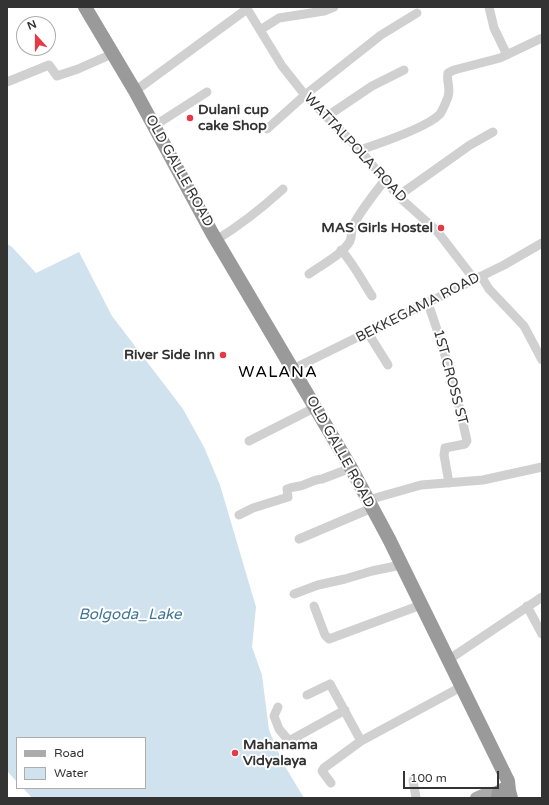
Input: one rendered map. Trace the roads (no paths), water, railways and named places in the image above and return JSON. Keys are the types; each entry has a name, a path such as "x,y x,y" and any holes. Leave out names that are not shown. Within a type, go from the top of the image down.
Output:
{"highway":[{"name":"OLD GALLE ROAD","path":"85,7 135,91 216,240 351,468 421,605 496,760 508,781 506,795"}],"main road":[{"path":"476,798 485,794 506,795"}],"street":[{"path":"260,30 279,18 324,11 334,7"},
{"path":"489,7 494,28 507,55"},
{"path":"135,91 247,8"},
{"name":"WATTALPOLA ROAD","path":"247,8 282,66 305,95 360,150 398,196 437,231 477,278 524,326 542,360"},
{"path":"267,129 305,95 381,36 417,13"},
{"path":"360,150 376,145 427,123 441,114 450,89 447,77 448,73 454,70 500,58 542,38"},
{"path":"7,82 49,65 57,76 71,72 112,54"},
{"path":"326,117 372,86 404,70"},
{"path":"154,126 207,92"},
{"path":"398,196 470,145 493,132"},
{"path":"309,274 342,250 350,240 354,226 363,210 385,180"},
{"path":"216,240 235,229 284,189"},
{"name":"BEKKEGAMA ROAD","path":"293,369 504,266 542,243"},
{"path":"342,250 356,268 372,296"},
{"name":"1ST CROSS ST","path":"428,303 450,369 467,441 465,444 445,448 444,454 449,482"},
{"path":"368,333 388,365"},
{"path":"249,441 316,407"},
{"path":"299,539 370,504 421,485 483,480 542,467"},
{"path":"239,515 253,508 288,497 287,489 319,479 322,480 351,468"},
{"path":"294,594 318,585 401,565"},
{"path":"448,660 542,597"},
{"path":"314,606 328,639 421,605"},
{"path":"527,606 542,634"},
{"path":"307,696 330,684 361,741"},
{"path":"331,783 322,771 324,768 361,741 461,687"},
{"path":"278,707 274,716 279,729 289,741 345,710"},
{"path":"413,780 416,798"}],"water":[{"name":"Bolgoda_Lake","path":"7,244 12,247 36,273 79,252 112,316 183,409 204,447 220,485 256,607 252,647 262,675 269,730 283,763 304,798 32,798 24,789 146,789 146,737 16,737 16,781 7,771"}],"place":[{"name":"Dulani cup cake Shop","path":"190,118"},
{"name":"MAS Girls Hostel","path":"441,228"},
{"name":"River Side Inn","path":"223,355"},
{"name":"Mahanama Vidyalaya","path":"235,753"}],"district":[{"name":"WALANA","path":"278,373"}]}
